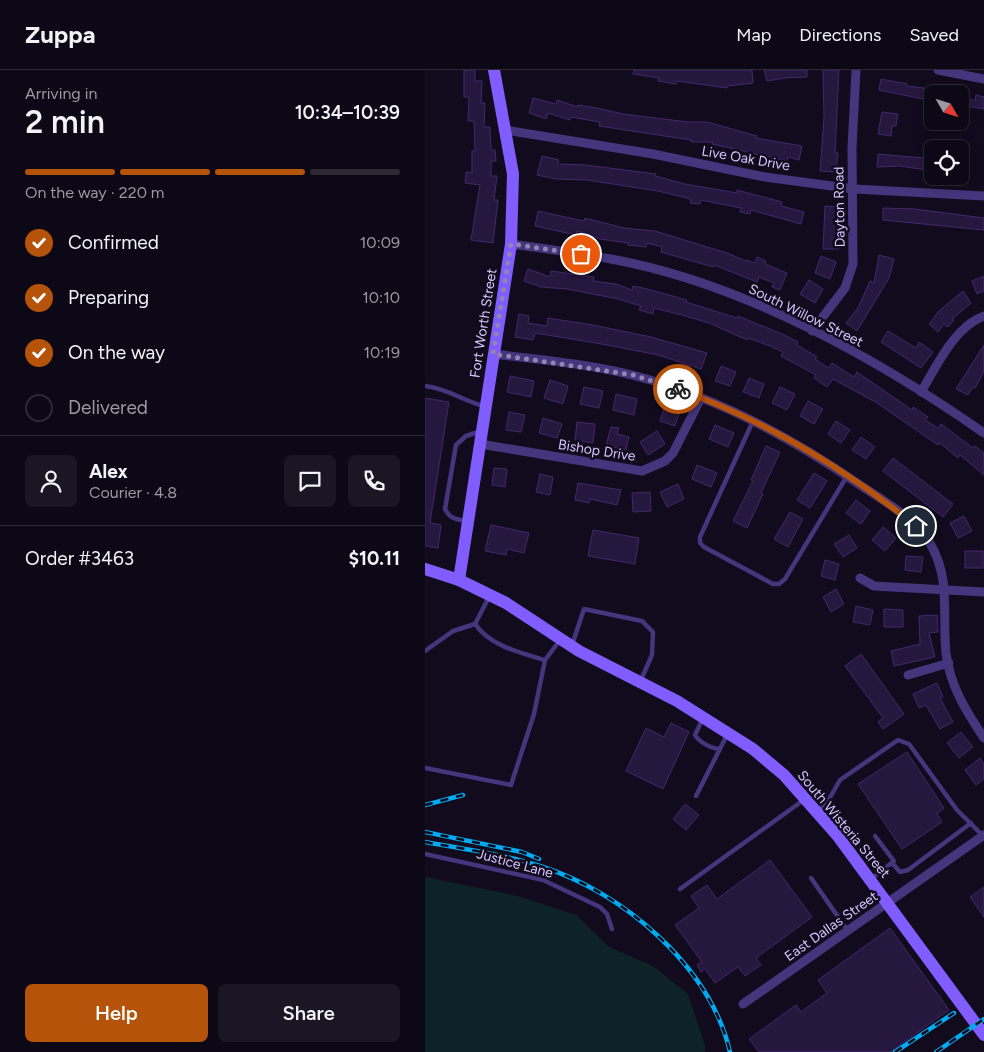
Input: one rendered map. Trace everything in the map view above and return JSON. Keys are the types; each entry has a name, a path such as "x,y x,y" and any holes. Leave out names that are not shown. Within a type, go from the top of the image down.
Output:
{"street":[{"name":"Fort Worth Street","path":"459,580 511,244 513,174 494,70"},
{"name":"Dayton Road","path":"812,331 845,288 850,276 854,239 852,148 857,70"},
{"path":"938,70 984,78"},
{"name":"Live Oak Drive","path":"505,130 653,154 765,177 853,189 984,196"},
{"name":"South Willow Street","path":"511,244 617,260 728,292 812,331 921,392 984,433"},
{"path":"921,392 947,349 963,330 975,320 984,316"},
{"path":"493,354 633,375 701,398 753,421 847,476 916,526 931,544 940,564 946,591 946,653 956,692 984,738"},
{"name":"Bishop Drive","path":"479,444 642,471 665,461 673,453 701,398"},
{"name":"South Wisteria Street","path":"425,569 459,580 490,595 566,642 639,683 677,701 753,749 778,770 817,811 889,902 984,1035"},
{"path":"860,578 874,586 984,592"},
{"path":"908,675 949,663"},
{"name":"East Dallas Street","path":"743,1004 983,836"}],"lane":[{"path":"425,386 442,388 472,404 485,407"},
{"path":"753,421 700,537 700,543 704,547 773,584 779,584 785,579 847,476"},
{"path":"468,521 448,516 445,509 456,445 466,436 482,431"},
{"path":"425,651 453,631 475,624 490,595"},
{"path":"425,768 511,785 534,714 545,660 566,642 584,609 642,621 653,632 652,655 639,683"},
{"path":"475,624 481,634 494,642 545,660"},
{"path":"703,718 695,735 697,739 713,748 721,748"},
{"path":"695,796 728,734"},
{"path":"817,811 828,801 840,780 898,740 909,744 957,810 983,836"},
{"path":"680,889 806,798"},
{"path":"875,836 900,872 908,870 971,823"},
{"name":"Justice Lane","path":"425,854 543,880 600,907 607,914 612,929"},
{"path":"871,879 892,863"},
{"path":"811,878 848,930"}],"green space":[{"path":"425,877 518,896 576,915 609,947 653,966 688,994 705,1045 705,1052 425,1052"}],"building":[{"path":"464,70 475,70 475,81 482,81 481,103 485,103 484,127 490,127 491,150 495,150 496,161 491,161 491,176 497,176 494,200 498,200 493,243 471,240 480,185 465,183 466,172 472,173 472,151 475,151 474,121 468,121 469,97 464,97"},
{"path":"634,70 752,70 753,83 728,86 727,88 677,81 676,84 658,81 659,78 633,74"},
{"path":"764,70 807,70 807,77 767,81"},
{"path":"823,70 839,70 835,153 838,153 836,172 820,171 824,117"},
{"path":"881,79 907,84 907,86 924,88 924,99 879,90"},
{"path":"976,95 984,97 984,109 969,106 969,99 975,101"},
{"path":"533,98 556,104 557,100 578,107 578,105 623,114 688,122 707,122 757,136 756,138 802,146 799,160 788,157 787,161 712,144 713,142 691,142 691,140 599,126 600,122 571,117 570,120 548,113 546,119 529,113"},
{"path":"882,112 898,114 896,126 892,126 891,136 878,134"},
{"path":"878,154 924,158 924,170 900,166 877,167"},
{"path":"542,156 559,160 557,164 586,165 656,174 655,176 685,184 737,193 737,190 782,202 781,206 804,212 801,224 751,210 750,214 740,212 741,208 701,200 700,204 690,203 691,199 658,191 587,180 556,179 537,175"},
{"path":"825,206 839,207 839,249 823,249"},
{"path":"883,208 915,209 984,218 984,230 883,220"},
{"path":"538,211 584,221 585,218 624,228 655,231 727,253 746,261 754,263 757,257 766,261 765,264 787,273 780,290 772,287 774,283 759,277 757,282 714,265 713,267 661,252 662,247 647,243 646,247 628,245 628,243 600,239 577,231 576,235 535,226"},
{"path":"879,255 894,259 889,278 857,331 846,323 858,308 870,281 874,283"},
{"path":"821,256 836,262 830,279 815,273"},
{"path":"528,269 550,277 551,271 594,277 593,281 616,284 632,290 633,286 643,288 687,300 686,302 737,318 738,316 782,334 798,342 797,345 817,357 815,359 828,368 832,363 854,377 857,372 912,410 913,407 928,417 925,420 938,428 941,424 973,448 975,446 984,453 984,475 960,455 958,458 940,443 938,445 877,403 833,379 827,387 814,378 816,375 781,356 783,352 770,346 748,338 747,340 709,323 682,315 654,308 653,314 639,310 641,306 618,299 567,289 541,287 524,281"},
{"path":"984,276 984,291 977,294 972,281"},
{"path":"809,280 823,289 815,303 800,294"},
{"path":"963,291 971,303 952,319 954,320 948,327 944,324 938,332 929,324 939,311"},
{"path":"519,314 529,316 528,323 547,326 548,318 593,325 651,337 707,353 701,369 658,355 602,344 535,333 533,340 515,337"},
{"path":"888,331 916,348 919,342 933,352 921,368 881,342"},
{"path":"984,345 984,372 975,388 973,387 968,395 956,389"},
{"path":"721,366 736,372 730,386 715,381"},
{"path":"510,376 534,381 531,397 507,392"},
{"path":"749,378 764,384 759,398 743,392"},
{"path":"550,380 568,386 563,404 544,398"},
{"path":"584,387 603,391 599,408 580,404"},
{"path":"780,387 795,394 787,410 772,403"},
{"path":"616,394 637,399 634,415 613,410"},
{"path":"425,398 449,402 430,523 441,525 438,548 425,546"},
{"path":"808,401 823,409 814,424 800,416"},
{"path":"666,403 681,408 675,426 660,421"},
{"path":"509,412 525,415 521,432 506,430"},
{"path":"543,418 562,424 557,438 539,433"},
{"path":"836,421 850,430 841,443 828,434"},
{"path":"577,422 595,424 593,443 575,440"},
{"path":"715,425 734,433 728,447 709,439"},
{"path":"611,427 619,428 617,434 629,437 626,450 606,446"},
{"path":"657,431 665,444 648,455 640,442"},
{"path":"861,437 875,447 866,459 852,450"},
{"path":"766,446 780,452 747,528 733,521 753,481 751,480"},
{"path":"893,458 953,504 943,517 883,471"},
{"path":"697,465 717,473 711,487 692,479"},
{"path":"494,468 507,469 505,487 492,485"},
{"path":"814,473 827,481 810,508 797,500"},
{"path":"540,474 553,477 550,495 536,492"},
{"path":"578,483 621,490 617,505 590,499 589,503 575,500"},
{"path":"678,484 684,499 667,507 660,492"},
{"path":"650,492 651,511 633,512 632,493"},
{"path":"856,500 870,511 861,524 846,513"},
{"path":"790,512 803,519 788,547 774,539"},
{"path":"964,516 972,531 958,538 950,523"},
{"path":"491,525 529,533 524,553 507,549 506,555 485,551"},
{"path":"883,527 896,538 885,551 872,540"},
{"path":"593,530 639,538 635,564 588,556"},
{"path":"849,535 857,548 843,557 834,544"},
{"path":"965,551 983,551 983,568 965,568"},
{"path":"906,556 923,557 921,572 905,570"},
{"path":"825,560 839,564 835,580 821,576"},
{"path":"836,589 844,604 831,612 823,597"},
{"path":"856,606 873,610 870,625 853,622"},
{"path":"884,609 903,610 903,627 884,627"},
{"path":"937,615 938,632 929,633 935,657 894,666 891,651 920,644 919,616"},
{"path":"861,654 904,714 883,729 878,722 883,718 845,666"},
{"path":"937,683 943,697 940,698 953,722 940,729 926,705 919,708 913,694"},
{"path":"671,723 689,732 663,789 626,771 646,728 664,737"},
{"path":"961,732 973,747 959,758 947,743"},
{"path":"907,752 944,808 937,814 942,822 902,849 858,784"},
{"path":"980,758 984,764 984,779 976,785 965,770"},
{"path":"685,804 699,815 686,830 673,819"},
{"path":"770,860 812,917 756,958 761,965 745,976 738,967 715,983 705,969 701,972 697,965 702,962 675,925 699,908 691,896 707,885 717,899"},
{"path":"984,887 984,917 970,897"},
{"path":"890,928 949,1010 890,1052 759,1052 749,1039 796,1005 801,1012 827,993 818,980"}],"railway":[{"path":"425,805 463,795"},
{"path":"425,832 522,852 539,859"},
{"path":"425,842 497,855 540,866 571,878 602,894 659,936 683,962 704,990 719,1020 730,1052"},
{"path":"895,1052 954,1013"},
{"path":"936,1052 984,1019"}],"way so far":[{"path":"581,254 511,244 493,354 633,375 678,389"}],"route":[{"path":"678,389 767,428 837,470 892,507 916,526"}]}
